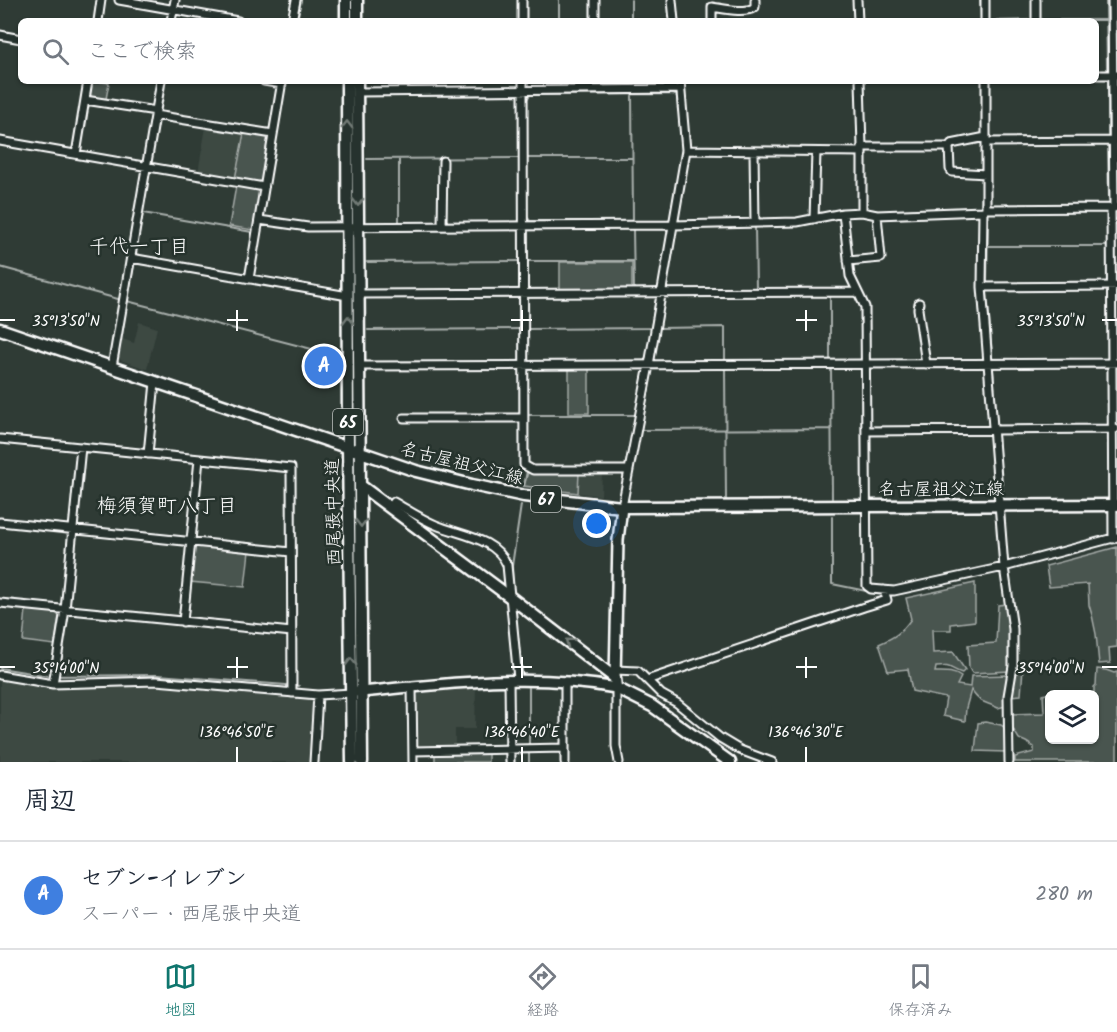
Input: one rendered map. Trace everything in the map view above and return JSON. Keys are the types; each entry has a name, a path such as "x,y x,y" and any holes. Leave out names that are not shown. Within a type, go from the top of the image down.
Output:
{"main road":[{"path":"346,0 346,18"},
{"path":"357,0 357,18"},
{"name":"西尾張中央道","path":"347,84 353,227"},
{"name":"西尾張中央道","path":"357,87 348,447 356,693 362,762"},
{"name":"西尾張中央道","path":"352,762 361,486 360,366 353,295"},
{"name":"名古屋祖父江線","path":"0,329 416,471 524,496 622,507 1115,505"},
{"path":"361,486 724,760"}],"street":[{"path":"98,18 101,0"},
{"path":"119,0 222,18"},
{"path":"172,18 175,0"},
{"path":"293,18 296,0"},
{"path":"522,0 522,18"},
{"path":"595,0 595,18"},
{"path":"672,0 674,18"},
{"path":"712,18 712,8 751,10 755,7 755,0"},
{"path":"857,0 858,18"},
{"path":"985,0 985,18"},
{"path":"1036,0 1036,18"},
{"path":"259,220 308,227 673,225 797,222 843,213 862,212 878,214 1114,208 1115,75 1112,0"},
{"path":"0,35 18,38"},
{"path":"1099,75 1115,75"},
{"path":"76,154 88,84"},
{"path":"112,367 161,84"},
{"path":"249,279 282,84"},
{"path":"523,84 524,465 533,470 629,470"},
{"path":"595,84 596,90"},
{"path":"860,84 862,212"},
{"path":"986,84 982,287 1004,567 1013,628 1013,666 1008,696 1009,762"},
{"path":"357,87 523,91 680,85 686,150 618,540 615,678 616,746 619,762"},
{"path":"85,99 273,134"},
{"path":"686,150 816,152 949,147 956,142 986,140 1114,141"},
{"path":"0,141 264,187"},
{"path":"949,147 952,172 986,174"},
{"path":"754,151 755,223"},
{"path":"814,219 816,152"},
{"path":"442,226 443,161"},
{"path":"843,213 850,276 865,307 867,586 871,589 894,591 1004,567 1115,538 1115,363 1111,208"},
{"path":"848,261 881,258 878,214"},
{"path":"131,258 353,295 857,292"},
{"path":"982,287 1114,286"},
{"path":"919,303 926,364"},
{"path":"360,366 1115,363"},
{"path":"148,454 155,382"},
{"path":"404,418 524,418"},
{"path":"866,431 1115,429"},
{"path":"0,439 291,468 292,688"},
{"path":"54,679 65,610 81,447"},
{"path":"183,622 199,459"},
{"path":"390,508 394,502 434,524 487,543 504,556 510,597 514,680 510,762"},
{"path":"0,522 291,552"},
{"path":"647,680 887,600 884,590"},
{"path":"0,603 292,632"},
{"path":"0,675 292,688 318,695 514,680 594,684 638,671 661,694 677,703 720,738 740,750 772,762"},
{"path":"565,682 565,762"},
{"path":"412,687 413,762"},
{"path":"314,762 318,695"},
{"path":"413,751 565,748"}],"shaded area":[{"path":"90,84 109,84 106,99 92,97 89,93"},
{"path":"206,127 244,133 235,179 198,172"},
{"path":"244,133 267,137 269,141 262,180 258,183 235,179"},
{"path":"236,186 257,189 260,192 253,230 229,226"},
{"path":"560,262 632,262 632,290 560,290"},
{"path":"139,322 157,328 147,369 120,360 117,354 120,338 134,343"},
{"path":"569,368 589,368 589,413 569,413"},
{"path":"528,472 579,473 578,493 524,486"},
{"path":"579,473 602,473 601,496 578,493"},
{"path":"198,546 249,551 245,587 190,582 194,549"},
{"path":"1117,547 1117,647 1109,648 1110,663 1099,664 1096,634 1089,605 1088,584 1049,587 1046,566"},
{"path":"975,583 975,621 951,624 951,630 932,630 933,653 953,652 965,670 962,673 950,667 941,666 936,667 935,672 955,674 961,677 957,685 970,687 971,676 1010,675 1006,706 998,708 983,702 971,690 965,721 943,716 946,698 912,691 908,669 888,671 879,644 897,634 911,619 906,598"},
{"path":"1008,604 1011,629 1010,671 972,673 969,668 968,645 996,643 998,605"},
{"path":"26,609 56,613 59,616 55,645 23,641"},
{"path":"1015,668 1023,668 1021,695 1010,696"},
{"path":"1097,669 1117,672 1117,762 1015,762 1015,757 1034,752 1034,747 1019,739 1013,729 1013,718 1010,714 1044,713 1043,695 1045,694 1045,744 1099,744 1099,690 1094,690"},
{"path":"0,680 56,689 155,686 308,698 313,701 310,762 0,762"},
{"path":"476,688 475,729 455,729 455,746 420,747 416,743 416,697 420,693"},
{"path":"978,723 1001,725 1006,729 1006,752 975,751"},
{"path":"488,752 488,762 435,762 435,753"}],"waterway":[{"path":"298,18 301,0"},
{"path":"526,0 526,18"},
{"path":"559,0 559,18"},
{"path":"631,0 631,18"},
{"path":"980,0 981,18"},
{"path":"1106,0 1107,69"},
{"path":"1099,20 1106,20"},
{"path":"1108,82 1108,135"},
{"path":"982,84 982,136"},
{"path":"632,94 633,221"},
{"path":"527,179 527,99 530,95 673,94 677,96 678,111"},
{"path":"367,96 517,95"},
{"path":"982,144 982,155"},
{"path":"1108,147 1109,199"},
{"path":"367,159 520,158"},
{"path":"527,158 632,158"},
{"path":"399,159 399,221"},
{"path":"981,207 983,180"},
{"path":"135,254 143,213 252,232"},
{"path":"526,215 530,221 667,221"},
{"path":"987,281 988,225"},
{"path":"755,227 756,289 830,288"},
{"path":"633,229 634,289 655,288"},
{"path":"987,246 1109,246"},
{"path":"527,247 527,287"},
{"path":"367,262 521,261"},
{"path":"527,261 634,261"},
{"path":"128,296 134,265"},
{"path":"0,267 118,299"},
{"path":"987,291 992,355"},
{"path":"830,360 831,295"},
{"path":"528,329 651,328 656,299"},
{"path":"527,358 528,300"},
{"path":"127,301 331,354"},
{"path":"659,328 725,327 725,361"},
{"path":"368,330 521,329"},
{"path":"725,368 726,499"},
{"path":"831,368 832,498"},
{"path":"993,369 997,425"},
{"path":"527,372 528,464"},
{"path":"528,415 635,415"},
{"path":"641,430 832,429"},
{"path":"998,436 1002,497"},
{"path":"91,451 192,462"},
{"path":"206,463 284,471"},
{"path":"524,486 527,471 530,471"},
{"path":"513,591 512,566 521,505"},
{"path":"1004,516 1007,555"},
{"path":"832,517 832,584 876,593"},
{"path":"0,668 49,676 158,675 299,686"},
{"path":"529,688 529,745"},
{"path":"710,734 722,743"},
{"path":"529,753 529,762"}],"place":[{"name":"セブン-イレブン","path":"324,366"}],"district":[{"name":"千代一丁目","path":"139,246"},
{"name":"梅須賀町八丁目","path":"167,505"}]}
